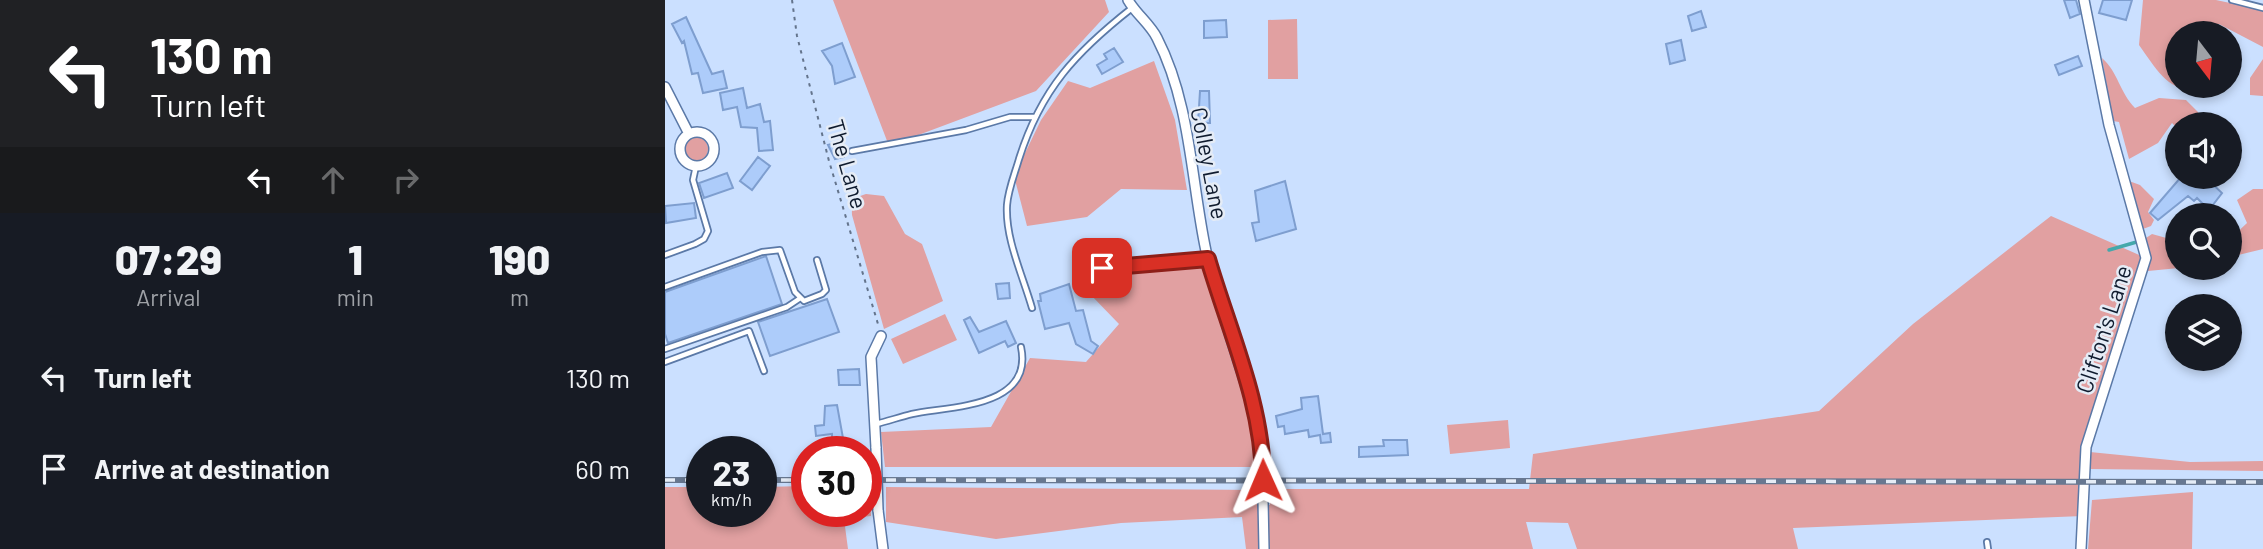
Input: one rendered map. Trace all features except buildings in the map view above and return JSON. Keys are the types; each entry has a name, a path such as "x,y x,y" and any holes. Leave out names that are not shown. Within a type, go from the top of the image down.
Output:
{"street":[{"name":"Clifton's Lane","path":"2081,549 2086,447 2146,258 2109,125 2084,0"},
{"name":"Colley Lane","path":"1131,4 1157,37 1177,94 1195,168 1208,259 1263,446 1264,549"},
{"path":"665,87 689,134"},
{"path":"689,134 706,136 713,145 709,161 695,166 685,161 680,152 682,141 689,134"},
{"path":"881,335 871,357 883,549"}],"lane":[{"path":"2232,0 2263,8"},
{"path":"1032,308 1011,240 1007,205 1027,133 1047,93 1064,69 1131,4"},
{"path":"852,151 966,130 1010,117 1035,117"},
{"path":"665,255 705,239 708,231 694,184 695,166"},
{"path":"665,287 762,253 780,250 799,299"},
{"path":"1082,280 1091,272 1117,265 1208,259"},
{"path":"665,349 787,307 799,299 810,299 826,289 817,260"},
{"path":"665,362 749,331 764,371"},
{"path":"876,424 911,414 971,406 1002,394 1014,381 1022,365 1021,347"},
{"path":"1987,542 1988,549"}],"path":[{"name":"The Lane","path":"792,0 797,36 828,161 881,335"}],"shaded area":[{"path":"833,0 1105,0 1109,12 1036,91 889,146"},
{"path":"2143,0 2216,0 2263,10 2263,47 2242,36 2242,21 2165,21 2165,78 2139,45"},
{"path":"1297,19 1298,79 1268,79 1268,20"},
{"path":"2102,58 2135,108 2159,98 2186,100 2198,112 2165,112 2165,133 2158,143 2129,159 2119,122 2113,121"},
{"path":"2263,59 2263,96 2250,95 2250,78"},
{"path":"1154,61 1175,120 1187,190 1121,189 1087,217 1027,226 1014,176 1041,120 1068,81 1090,88"},
{"path":"696,137 707,144 708,149 701,160 696,161 685,154 684,149 691,138"},
{"path":"2129,181 2140,185 2154,199 2148,212 2154,220 2151,226 2143,229"},
{"path":"2253,189 2263,189 2263,249 2242,254 2242,228 2247,223 2242,203 2237,200"},
{"path":"866,194 884,196 905,234 922,244 943,301 884,329 852,215 854,201"},
{"path":"2051,216 2146,258 2086,450 2083,516 1793,528 1798,549 1577,549 1568,523 1526,522 1533,549 1246,549 1242,517 1121,523 996,539 886,522 886,487 1258,490 1259,505 1270,505 1270,491 1283,489 1529,489 1533,454 1819,411 1913,324"},
{"path":"2152,234 2165,238 2165,269 2148,271 2146,238"},
{"path":"1201,264 1259,447 1258,467 885,467 881,432 991,427 1030,358 1086,362 1119,324 1088,292 1094,284 1103,281 1104,272"},
{"path":"945,314 957,340 903,364 891,339"},
{"path":"1508,420 1510,448 1450,454 1447,425"},
{"path":"2090,452 2190,462 2263,461 2263,471 2089,469"},
{"path":"791,486 791,527 845,527 848,549 665,549 665,487 686,487 686,527 777,527 777,487"},
{"path":"2193,492 2192,549 2088,549 2092,500"}],"waterway":[{"path":"2109,250 2140,241"}],"railway":[{"path":"665,480 686,480"},
{"path":"777,480 791,480"},
{"path":"882,480 2263,482"}],"route":[{"path":"1102,268 1208,259 1263,446 1263,480"}]}
